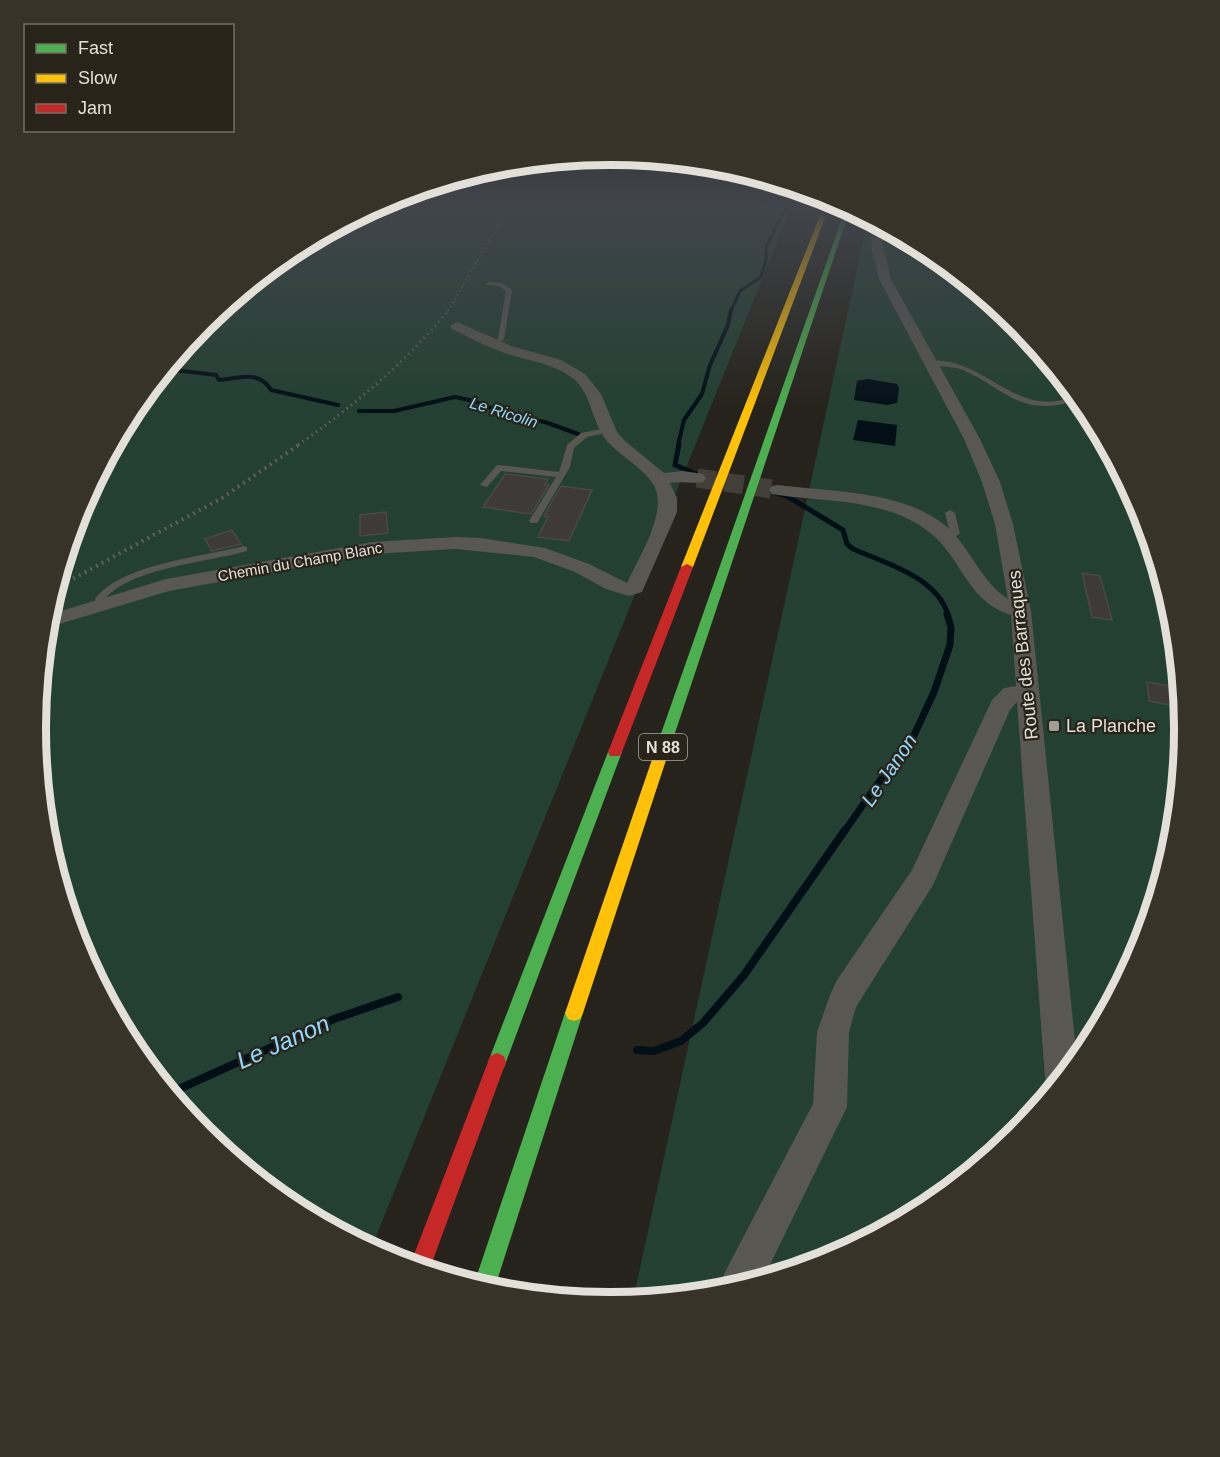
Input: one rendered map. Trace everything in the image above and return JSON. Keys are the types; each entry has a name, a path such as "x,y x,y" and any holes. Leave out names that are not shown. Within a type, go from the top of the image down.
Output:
{"highway":[{"name":"N 88","path":"422,1259 552,914 801,273"},
{"name":"N 88","path":"487,1278 610,900 826,273"}],"street":[{"name":"Route des Barraques","path":"884,273 892,295 972,439 991,482 1004,524 1021,611 1061,1067"},
{"path":"457,326 495,345 570,369 593,394 608,430 619,446 660,478 675,476 697,478"},
{"name":"Chemin du Champ Blanc","path":"57,619 166,585 356,551 455,543 481,544 538,552 582,568 613,585 629,590 638,584 668,512 668,498 660,478"},
{"path":"778,490 888,504 930,523 948,537 960,552 979,586 1002,606 1021,611"},
{"path":"744,1276 830,1107 833,1091 835,1023 848,990 924,877 1000,706 1012,694 1028,693"}],"lane":[{"path":"488,284 500,284 509,290 501,339 495,345"},
{"path":"930,363 954,364 1030,402 1060,403 1065,401 1066,397"},
{"path":"534,522 566,467 570,447 584,435 608,430"},
{"path":"484,485 499,468 561,475"},
{"path":"948,537 955,534 956,530 950,513"},
{"path":"102,605 100,599 105,591 140,574 170,565 218,557 243,549"}],"green space":[{"path":"278,273 765,273 375,1240 328,1217 297,1197 267,1176 212,1127 186,1100 141,1042 105,978 89,944 76,910 57,838 51,802 46,728 51,655 57,619 76,547 89,513 122,447 141,415 163,385 212,330 238,305"},
{"path":"856,273 942,273 982,305 1008,330 1057,385 1079,415 1098,447 1131,513 1144,547 1163,619 1169,655 1174,728 1169,802 1163,838 1144,910 1115,978 1079,1042 1034,1100 982,1152 953,1176 892,1217 826,1249 791,1262 720,1281 635,1291"}],"shaded area":[{"path":"868,379 897,384 899,388 897,403 887,405 854,400 857,381"},
{"path":"858,420 897,425 895,446 853,440"}],"building":[{"path":"505,474 548,479 545,485 549,485 531,514 483,507"},
{"path":"561,486 592,490 569,541 538,537 548,517 544,516"},
{"path":"386,512 388,533 360,536 360,515"},
{"path":"232,530 241,544 212,551 205,539"},
{"path":"1082,573 1100,576 1112,620 1092,617"},
{"path":"1147,682 1172,686 1173,705 1149,701"}],"waterway":[{"name":"Le Janon","path":"731,311 740,291 761,277 762,273"},
{"name":"Le Janon","path":"678,445 684,420 702,394 710,365 728,325 731,310"},
{"name":"Le Ricolin","path":"175,370 216,375 219,380 255,378 261,380 271,390 338,405"},
{"name":"Le Ricolin","path":"359,411 394,411 455,397 474,401 510,416 545,422 578,434"},
{"name":"Le Janon","path":"679,444 675,465 696,474"},
{"name":"Le Janon","path":"776,493 787,496 843,530 847,544 853,549 894,566 922,581 942,602 948,615"},
{"name":"Le Janon","path":"844,832 881,779 910,744 934,692 950,645 951,627 947,614"},
{"name":"Le Janon","path":"637,1050 654,1051 681,1041 703,1023 744,975 845,830"},
{"name":"Le Janon","path":"177,1090 334,1019 398,997"}],"tunnel":[{"path":"697,478 778,490"}],"railway":[{"path":"448,311 470,273"},
{"path":"298,445 378,382 415,348 449,310"},
{"path":"66,583 222,498 300,444"}],"traffic: fast":[{"path":"664,745 826,273"},
{"path":"497,1062 615,752"},
{"path":"487,1278 574,1013"}],"traffic: slow":[{"path":"687,567 801,273"},
{"path":"574,1013 664,745"}],"traffic: jam":[{"path":"615,752 687,567"},
{"path":"422,1259 497,1062"}],"place":[{"name":"La Planche","path":"1054,726"}]}
